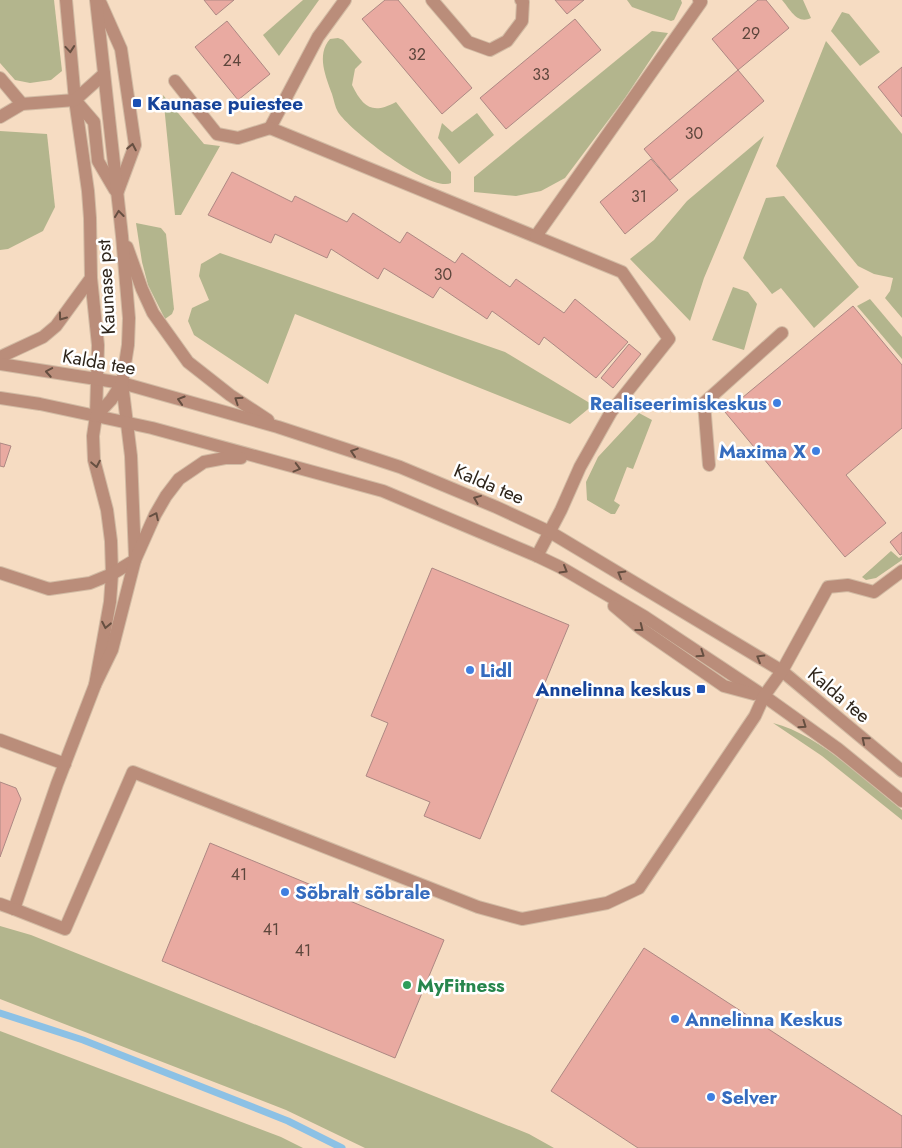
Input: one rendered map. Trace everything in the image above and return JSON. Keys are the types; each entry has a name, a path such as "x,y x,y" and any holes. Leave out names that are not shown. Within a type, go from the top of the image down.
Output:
{"street":[{"name":"Kaunase pst","path":"66,0 75,100 88,192 92,243 91,278 98,345 96,416"},
{"name":"Kaunase pst","path":"96,416 111,400 122,383 128,345 129,318 97,0"},
{"path":"97,0 121,49 135,145 117,193"},
{"path":"270,128 318,37 345,0"},
{"path":"432,0 468,42 490,50 507,41 522,21 523,2 521,0"},
{"path":"536,236 695,10 700,2 699,0"},
{"path":"0,117 22,104 75,100 104,74"},
{"path":"0,78 22,104"},
{"path":"174,81 217,134 238,138 270,128 622,272 669,339 611,412 580,467 538,556"},
{"path":"75,100 94,122 98,161 117,193"},
{"path":"122,236 153,313 188,362 230,395 278,427"},
{"path":"0,357 43,337 56,326 91,278"},
{"path":"709,465 704,403 782,333"},
{"name":"Kalda tee","path":"0,364 122,383 278,427 400,467 496,507 550,532 782,671 902,771"},
{"path":"122,383 131,456 135,560"},
{"path":"0,398 40,404 127,423 382,491 538,556 645,617 764,696 838,749 902,801"},
{"path":"95,685 110,602 112,574 111,541 107,510 94,460 96,416"},
{"path":"14,908 95,685 112,650 135,560 155,515 179,479 204,462 226,458 264,458"},
{"path":"0,573 49,589 90,583 112,574 135,560"},
{"path":"0,904 65,929 132,772 478,908 522,920 608,903 639,888 755,716 764,696 782,671 828,587 848,586 874,592 902,571"},
{"path":"0,740 65,764"}],"green space":[{"path":"0,0 54,0 62,71 51,80 30,83 15,80 0,63"},
{"path":"303,0 319,0 279,56 263,35"},
{"path":"627,0 681,0 682,3 674,20 671,21 632,7"},
{"path":"782,0 803,0 811,18 806,20 798,18"},
{"path":"842,12 849,14 880,52 860,66 831,31"},
{"path":"652,31 668,33 625,98 565,178 541,191 516,196 474,192 474,177"},
{"path":"338,38 343,40 362,62 355,69 352,85 360,99 369,107 374,108 381,108 396,102 451,172 451,183 441,184 410,170 358,133 345,121 335,106 325,73 323,59 326,45 330,39"},
{"path":"826,41 902,134 902,318 885,298 890,291 893,278 874,274 858,266 776,166"},
{"path":"163,95 204,144 220,146 181,215 175,215"},
{"path":"477,113 494,135 459,164 438,138 442,123 452,132"},
{"path":"0,131 47,134 55,207 43,231 8,249 0,250"},
{"path":"764,136 704,278 690,321 630,259 654,240 687,201"},
{"path":"784,196 859,287 814,328 781,288 772,294 743,258 766,198"},
{"path":"136,223 161,228 166,234 174,309 172,314 165,319 148,285 142,262"},
{"path":"220,253 505,352 593,405 570,424 295,314 268,384 194,335 188,321 192,308 209,300 199,276 201,264"},
{"path":"733,287 748,292 757,304 744,350 712,340"},
{"path":"870,299 902,337 902,359 857,306"},
{"path":"639,413 652,420 633,469 627,467 614,501 620,505 615,514 611,514 587,500 586,482 598,457"},
{"path":"891,551 899,558 902,556 902,560 876,578 866,580 862,577"},
{"path":"773,723 807,737 841,760 902,810 902,820 822,756"},
{"path":"0,926 31,935 529,1134 554,1148 365,1148 286,1110 0,999"},
{"path":"0,1031 281,1137 303,1148 0,1148"}],"building":[{"path":"204,0 234,0 216,15"},
{"path":"385,0 398,0 472,88 442,114 362,19"},
{"path":"555,0 584,0 567,14"},
{"path":"758,0 766,0 789,28 738,70 712,39"},
{"path":"575,19 601,50 506,129 480,98"},
{"path":"227,21 270,74 238,100 195,47"},
{"path":"902,67 902,117 878,87"},
{"path":"738,70 764,101 670,180 644,149"},
{"path":"651,159 678,190 625,234 600,202"},
{"path":"232,172 292,202 295,196 347,222 353,213 400,243 407,232 455,263 462,253 510,287 516,279 564,313 575,299 628,342 596,378 544,337 539,345 492,311 487,319 440,287 433,298 384,268 378,279 331,249 327,258 275,234 271,243 208,215"},
{"name":"Maxima X","path":"853,306 902,365 902,428 846,475 886,523 845,557 725,412"},
{"path":"629,344 641,354 613,388 601,378"},
{"path":"0,443 11,446 4,467 0,466"},
{"path":"902,532 902,554 900,555 890,542"},
{"name":"Lidl","path":"432,568 569,625 480,839 424,816 430,802 366,776 388,723 371,716"},
{"path":"0,782 16,788 21,799 0,857"},
{"path":"210,843 444,940 395,1058 162,961"},
{"name":"Annelinna Keskus","path":"644,948 902,1116 902,1148 638,1148 551,1091"}],"waterway":[{"path":"0,1013 83,1040 288,1121 342,1148"}],"place":[{"name":"Kaunase puiestee","path":"137,103"},
{"name":"Realiseerimiskeskus","path":"777,403"},
{"name":"Maxima X","path":"816,451"},
{"name":"Lidl","path":"470,670"},
{"name":"Annelinna keskus","path":"701,689"},
{"name":"Sõbralt sõbrale","path":"285,892"},
{"name":"MyFitness","path":"407,985"},
{"name":"Annelinna Keskus","path":"675,1019"},
{"name":"Selver","path":"711,1097"}]}
